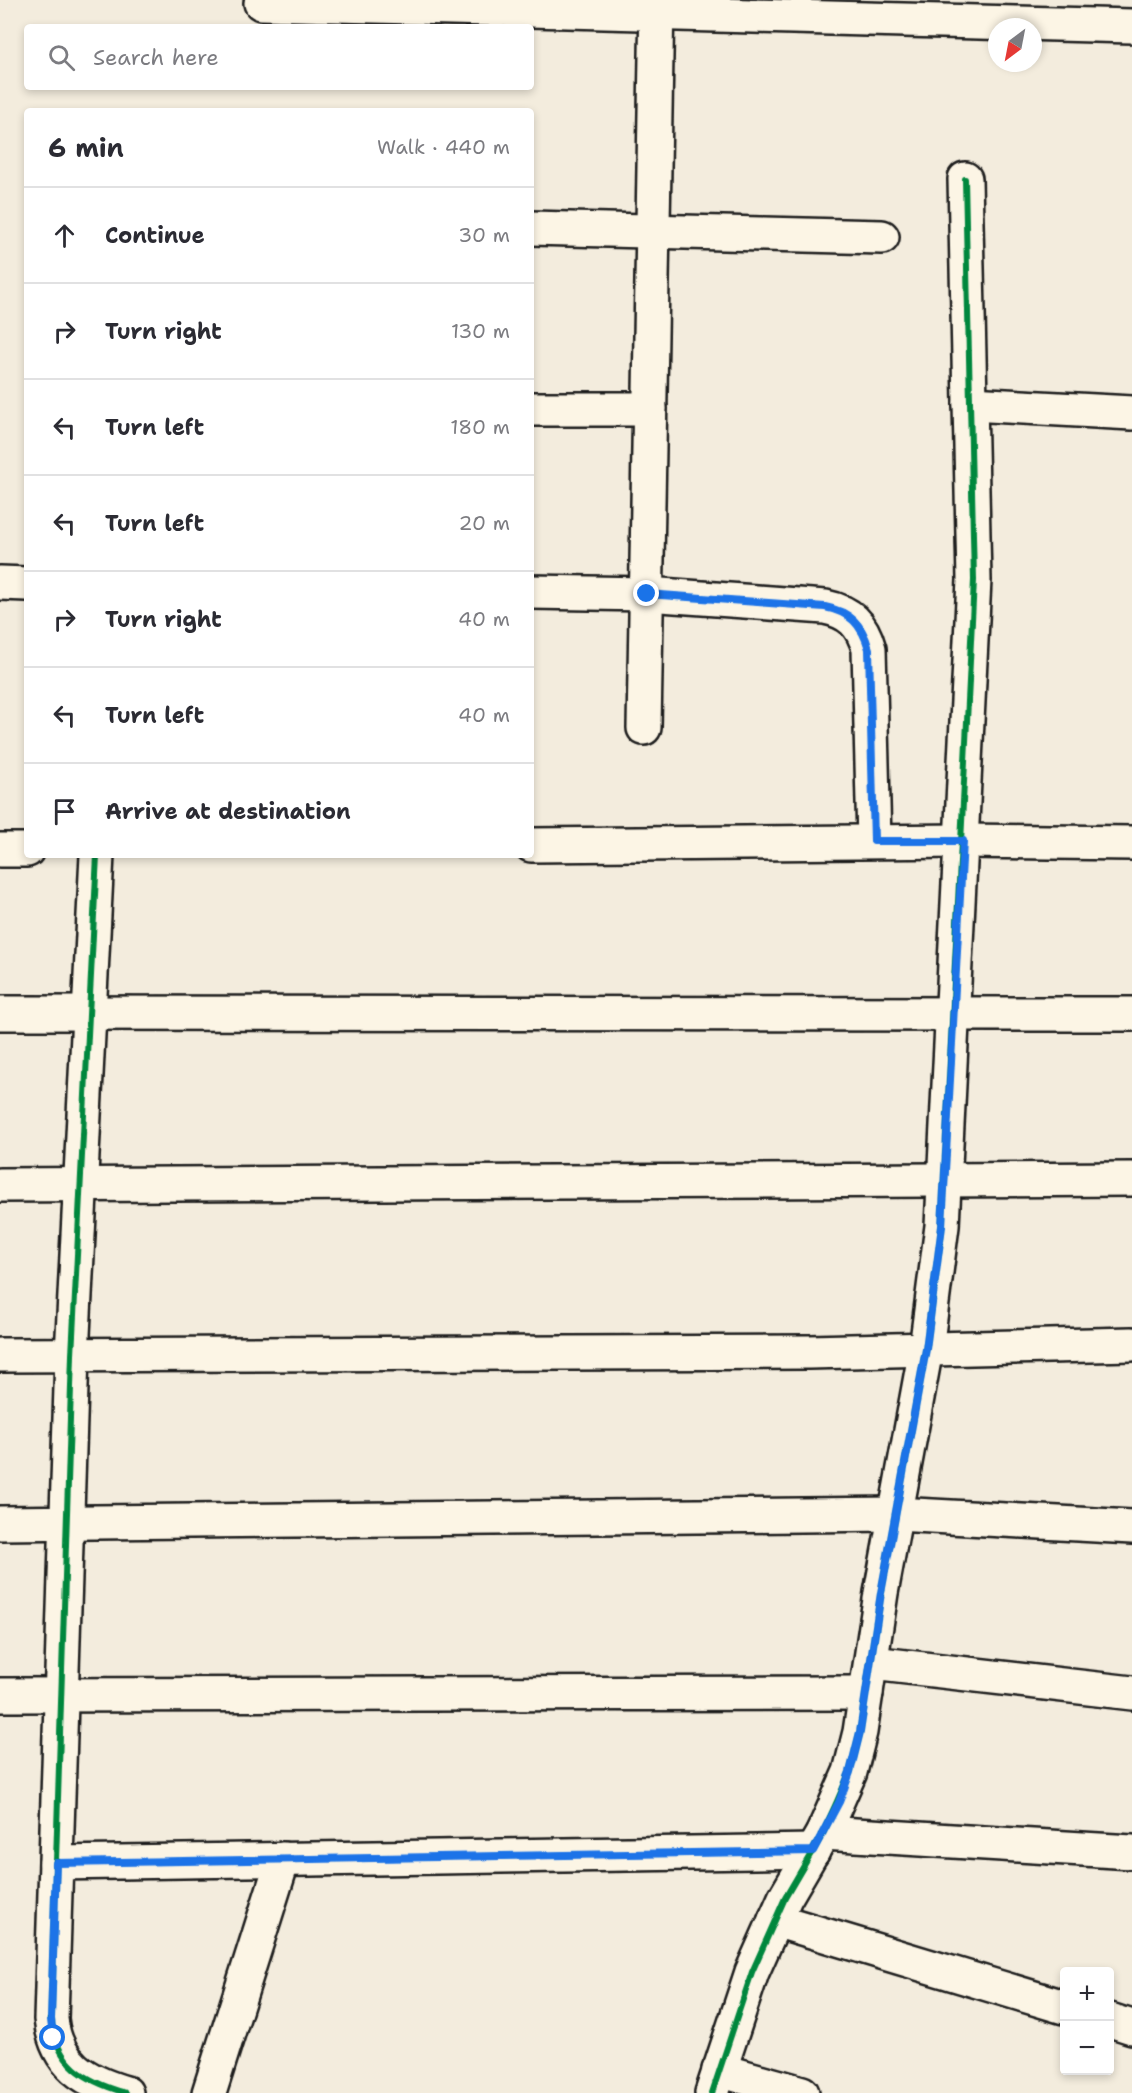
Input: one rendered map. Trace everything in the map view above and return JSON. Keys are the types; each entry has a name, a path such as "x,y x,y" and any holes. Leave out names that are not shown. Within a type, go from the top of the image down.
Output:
{"street":[{"path":"261,3 657,7 1132,26"},
{"path":"644,728 657,7"},
{"path":"802,2093 716,2081 752,1972 775,1920 818,1842 850,1772 869,1678 881,1593 926,1349 942,1226 963,841 974,580 965,179"},
{"path":"534,228 882,237"},
{"path":"970,404 1132,413"},
{"path":"534,409 650,409"},
{"path":"0,583 24,584"},
{"path":"534,592 647,594 825,607 849,614 858,624 869,649 874,841"},
{"path":"534,846 874,841 1132,843"},
{"path":"0,850 24,850"},
{"path":"98,858 72,1355 51,2019 53,2038 60,2054 71,2066 97,2082 121,2092"},
{"path":"0,1013 90,1011 1132,1014"},
{"path":"0,1185 944,1182 1132,1179"},
{"path":"0,1355 809,1352 1132,1344"},
{"path":"0,1523 896,1514 1132,1527"},
{"path":"0,1695 869,1678 1132,1693"},
{"path":"56,1863 283,1859 818,1842 1132,1852"},
{"path":"209,2093 283,1859"},
{"path":"775,1920 1060,2006"},
{"path":"1113,2021 1132,2027"}],"cycle path":[{"path":"712,2093 752,1972 785,1898 823,1833 850,1772 860,1732 881,1593 926,1349 942,1226 974,580 965,179"},
{"path":"97,858 72,1355 51,2019 59,2048 75,2068 97,2083 126,2093"}],"route":[{"path":"53,2038 51,2019 56,1863 813,1851 839,1802 850,1772 860,1732 881,1593 926,1349 942,1226 963,841 874,841 869,649 866,638 849,614 825,607 647,594"}]}
